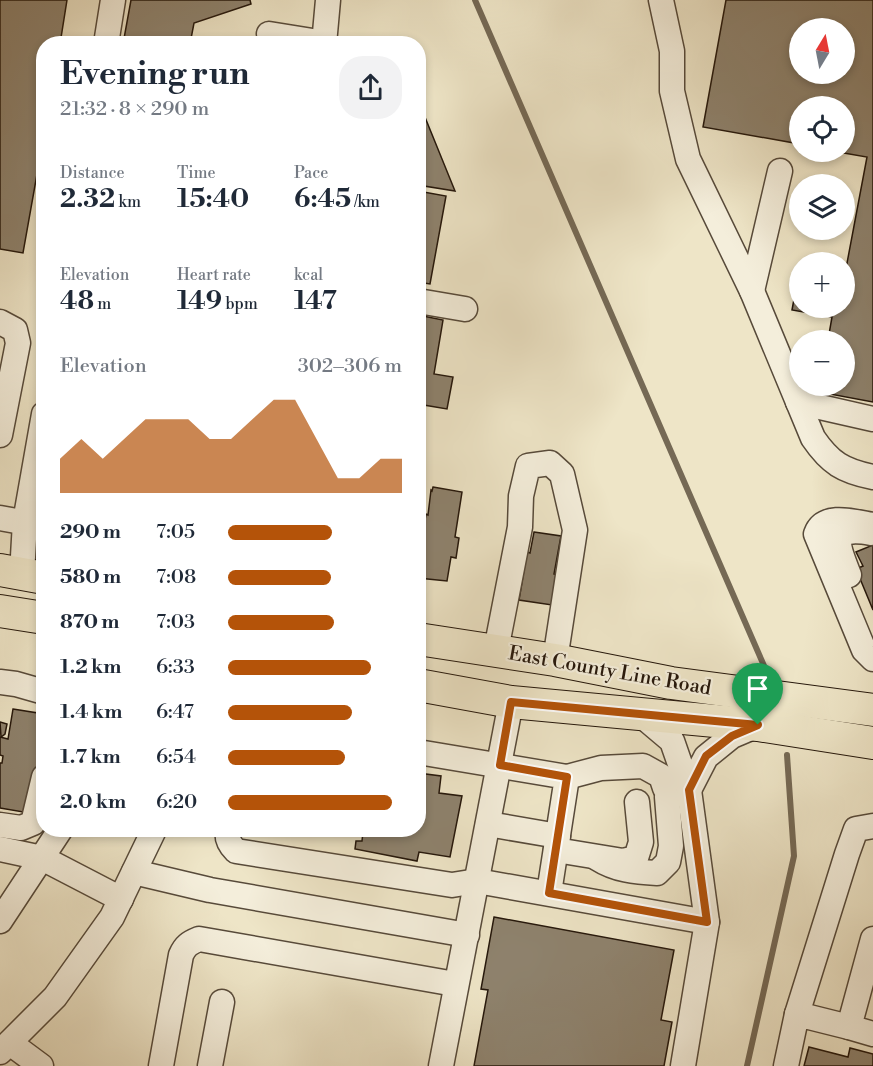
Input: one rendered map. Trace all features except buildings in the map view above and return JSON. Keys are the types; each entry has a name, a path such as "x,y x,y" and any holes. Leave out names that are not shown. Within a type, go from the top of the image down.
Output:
{"main road":[{"path":"0,611 36,617"},
{"name":"East County Line Road","path":"426,640 555,660 671,683 873,710"},
{"name":"East County Line Road","path":"426,687 511,702 758,725 873,743"}],"street":[{"path":"107,36 113,0"},
{"path":"325,36 328,0"},
{"path":"661,0 672,51 672,91 688,159 752,291 813,438 825,456 852,473 873,477"},
{"path":"270,34 282,36"},
{"path":"752,291 780,171"},
{"path":"426,302 465,309"},
{"path":"0,321 15,330 18,343 0,435"},
{"path":"798,402 873,419"},
{"path":"496,650 520,527 521,496 528,466 550,463 562,474 575,530 555,660"},
{"path":"22,574 34,524 36,502"},
{"path":"0,518 34,524"},
{"path":"873,525 848,520 829,521 819,527 816,534 864,650 873,659"},
{"path":"873,533 850,530 844,533 838,546 873,633"},
{"path":"4,682 36,680"},
{"path":"4,682 36,690"},
{"path":"441,1066 511,702"},
{"path":"597,858 610,867 630,871 657,873 665,867 671,846 674,792 672,741 640,714"},
{"path":"674,792 706,756 732,736 758,725"},
{"path":"426,753 567,777 601,768 643,766 661,776 674,792 707,922 683,1066"},
{"path":"488,824 557,843 597,858 623,861 636,858 641,842 637,796 628,767"},
{"path":"549,893 567,777"},
{"path":"0,825 21,828 33,823 36,810"},
{"path":"786,1066 797,1014 847,854 856,830 873,826"},
{"path":"0,921 56,837"},
{"path":"41,1066 5,1047 55,997 112,917 151,837"},
{"path":"228,837 230,845 236,851 452,885 477,881 707,922"},
{"path":"0,849 42,858 121,898"},
{"path":"134,872 210,890 467,935"},
{"path":"161,1066 181,955 184,947 199,939 455,984"},
{"path":"849,1027 873,939"},
{"path":"210,1066 222,1002"},
{"path":"797,1014 873,1034"}],"waterway":[{"path":"475,0 768,675"},
{"path":"747,1066 794,856 787,755"}],"route":[{"path":"511,702 758,725 732,736 706,756 689,790 707,922 549,893 567,777 500,765 511,702"}]}
